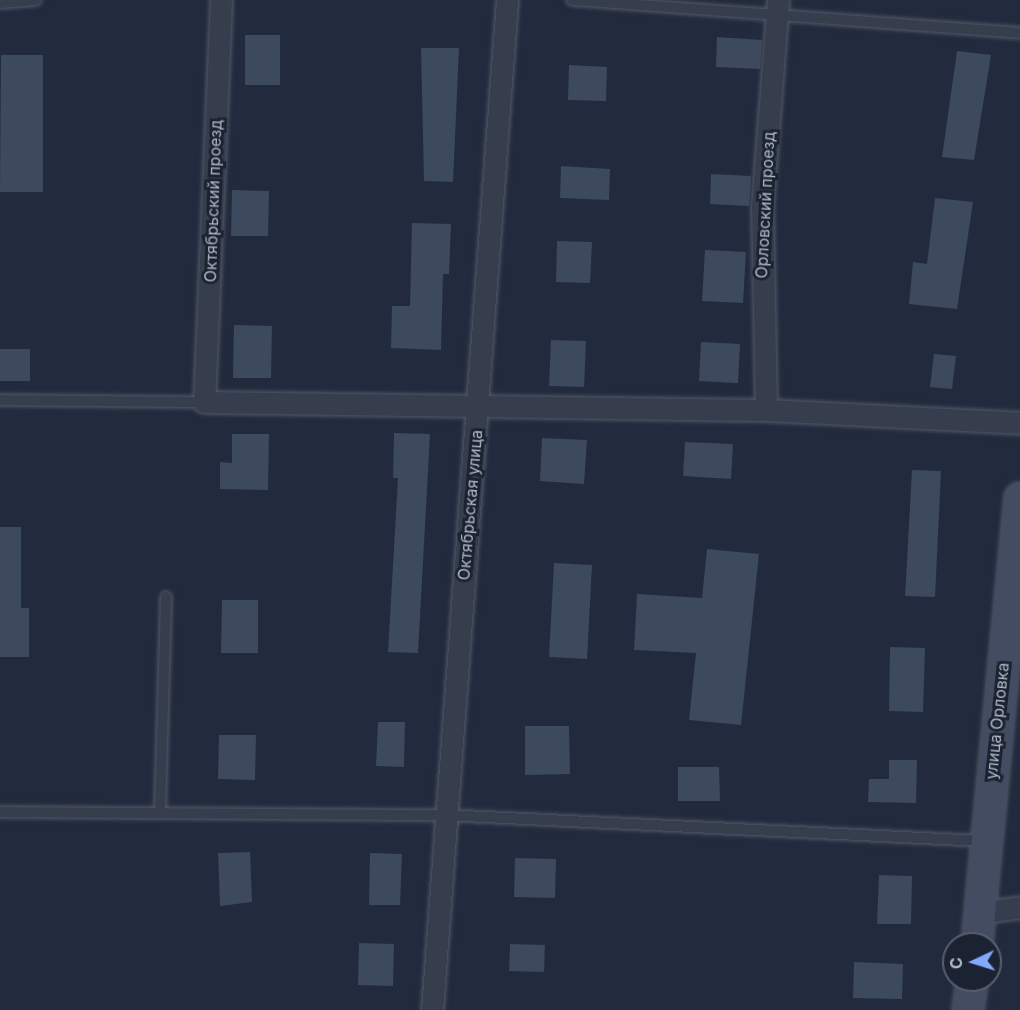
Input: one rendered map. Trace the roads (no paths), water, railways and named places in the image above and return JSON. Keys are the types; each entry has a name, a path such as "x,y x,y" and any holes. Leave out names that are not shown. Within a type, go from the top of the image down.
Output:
{"street":[{"name":"Октябрьский проезд","path":"204,402 221,0"},
{"name":"Октябрьская улица","path":"432,1010 443,815 479,405 507,0"},
{"name":"Орловский проезд","path":"766,410 762,208 778,6"},
{"path":"204,402 766,410 1020,423"},
{"name":"улица Орловка","path":"979,932 985,841 1020,498"},
{"path":"982,912 1020,907"},
{"path":"968,1010 970,992"}],"lane":[{"path":"0,3 36,0"},
{"path":"572,0 778,6 1020,33"},
{"path":"0,400 204,402"},
{"path":"160,813 166,597"},
{"path":"0,812 443,815 985,841"}]}
